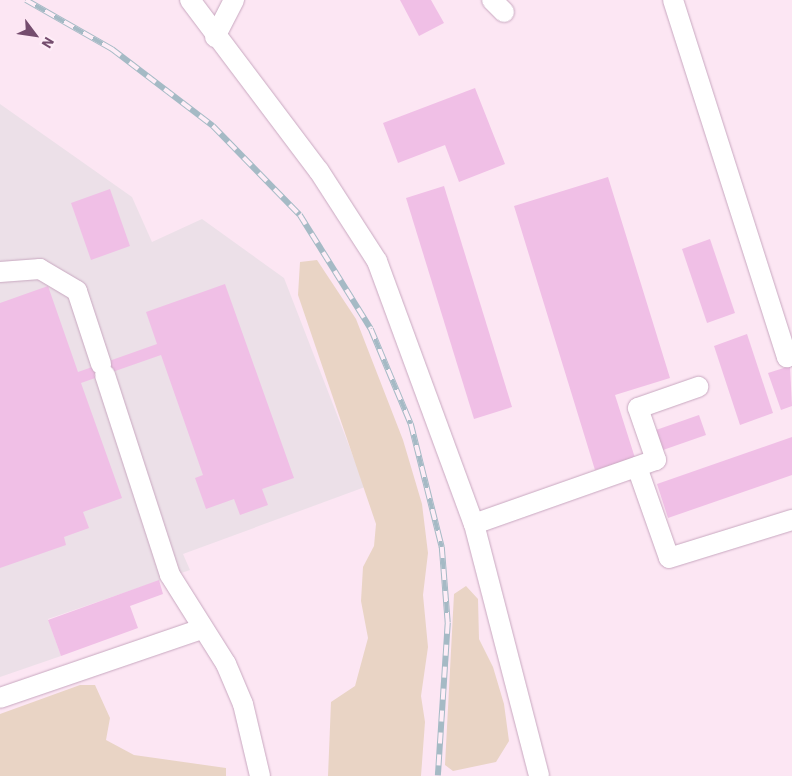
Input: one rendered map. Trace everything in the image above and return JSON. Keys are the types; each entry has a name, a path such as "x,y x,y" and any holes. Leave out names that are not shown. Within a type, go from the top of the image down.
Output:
{"lane":[{"path":"190,0 215,38 319,172 377,261 474,524 539,776"},
{"path":"215,38 234,0"},
{"path":"673,0 787,357 792,355"},
{"path":"0,272 40,269 77,291 170,575 202,629 226,664 243,704 260,776"},
{"path":"474,524 656,460 638,408 698,387"},
{"path":"636,467 669,558 792,520"},
{"path":"0,698 202,629"}],"shaded area":[{"path":"0,104 132,197 152,242 202,219 284,278 365,487 183,554 190,570 48,619 61,656 0,677"},
{"path":"317,260 356,319 403,440 422,504 428,553 423,595 428,647 421,696 425,722 421,776 328,776 331,702 355,686 368,638 361,601 363,567 374,546 376,524 298,295 300,262"},
{"path":"466,586 478,599 479,639 493,667 504,704 509,741 496,762 453,771 445,765 454,594"},
{"path":"80,685 95,685 110,718 106,740 134,755 226,768 226,776 0,776 0,714"}],"building":[{"path":"400,0 431,0 444,23 419,36"},
{"path":"475,88 505,164 459,182 445,145 398,163 383,123"},
{"path":"608,177 670,378 615,395 635,458 595,470 514,206"},
{"path":"444,186 512,407 474,419 406,198"},
{"path":"110,189 130,246 91,260 71,203"},
{"path":"710,239 735,313 707,323 682,249"},
{"path":"225,284 294,478 262,489 268,505 240,515 234,499 206,509 195,478 203,475 161,355 81,383 122,498 83,512 89,528 64,537 66,545 0,568 0,303 48,286 78,372 157,344 146,312"},
{"path":"747,334 773,413 740,425 714,346"},
{"path":"790,366 792,406 781,410 768,373"},
{"path":"699,415 706,435 663,450 656,430"},
{"path":"792,437 792,475 668,518 657,484"},
{"path":"159,580 163,594 130,606 138,628 61,656 48,620"}],"railway":[{"path":"26,0 112,49 213,126 300,215 371,329 411,424 442,547 448,623 438,776"}]}
